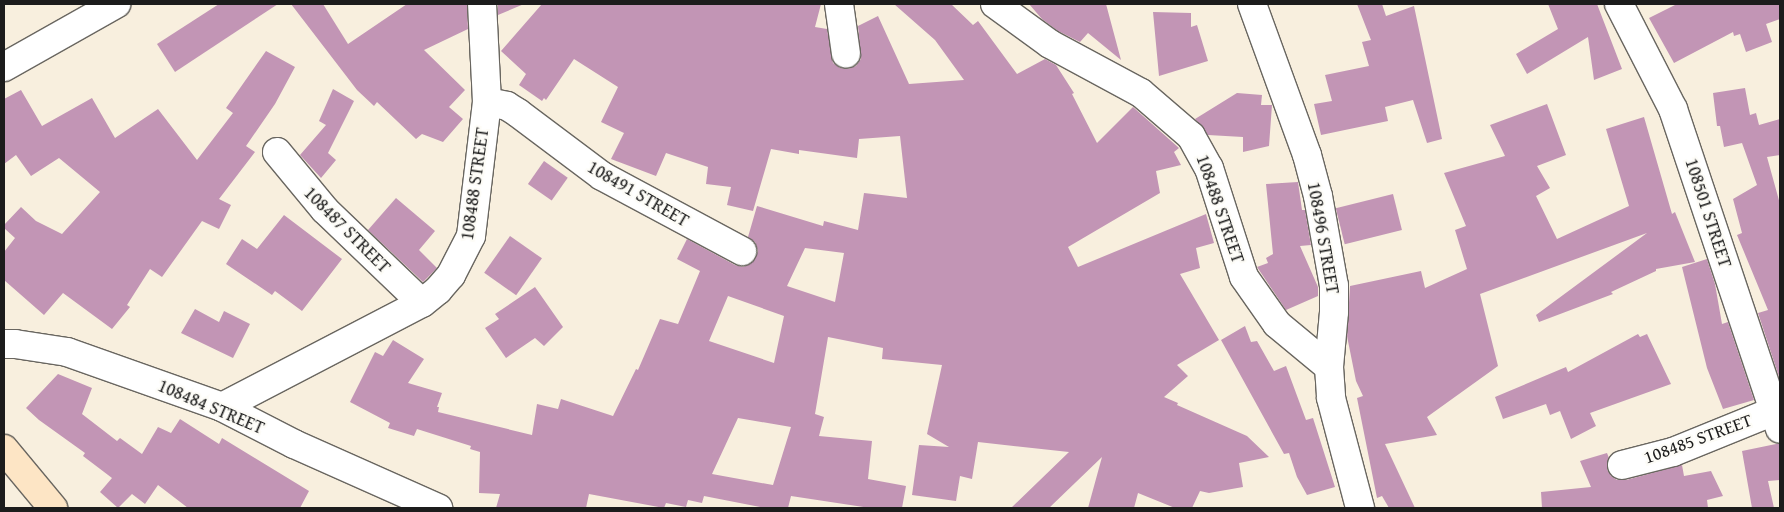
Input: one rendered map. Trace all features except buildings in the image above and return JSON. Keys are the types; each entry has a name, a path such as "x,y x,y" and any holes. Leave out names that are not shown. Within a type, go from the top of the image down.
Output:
{"street":[{"path":"4,67 116,4"},
{"name":"108488 STREET","path":"222,407 422,303 438,290 451,275 471,236 487,102 482,4"},
{"path":"839,4 846,54"},
{"name":"108488 STREET","path":"995,4 1050,44 1141,93 1191,136 1209,168 1244,277 1277,324 1329,367"},
{"name":"108496 STREET","path":"1252,4 1308,155 1318,196 1334,286 1334,312 1329,367 1331,398 1360,508"},
{"name":"108501 STREET","path":"1619,4 1673,109 1777,420"},
{"name":"108491 STREET","path":"487,102 507,106 518,112 602,176 742,251"},
{"name":"108487 STREET","path":"277,152 325,210 422,303"},
{"name":"108484 STREET","path":"4,344 67,352 222,407 294,444 438,508"},
{"name":"108485 STREET","path":"1622,465 1673,452 1777,420"},
{"path":"4,448 54,508"}]}
